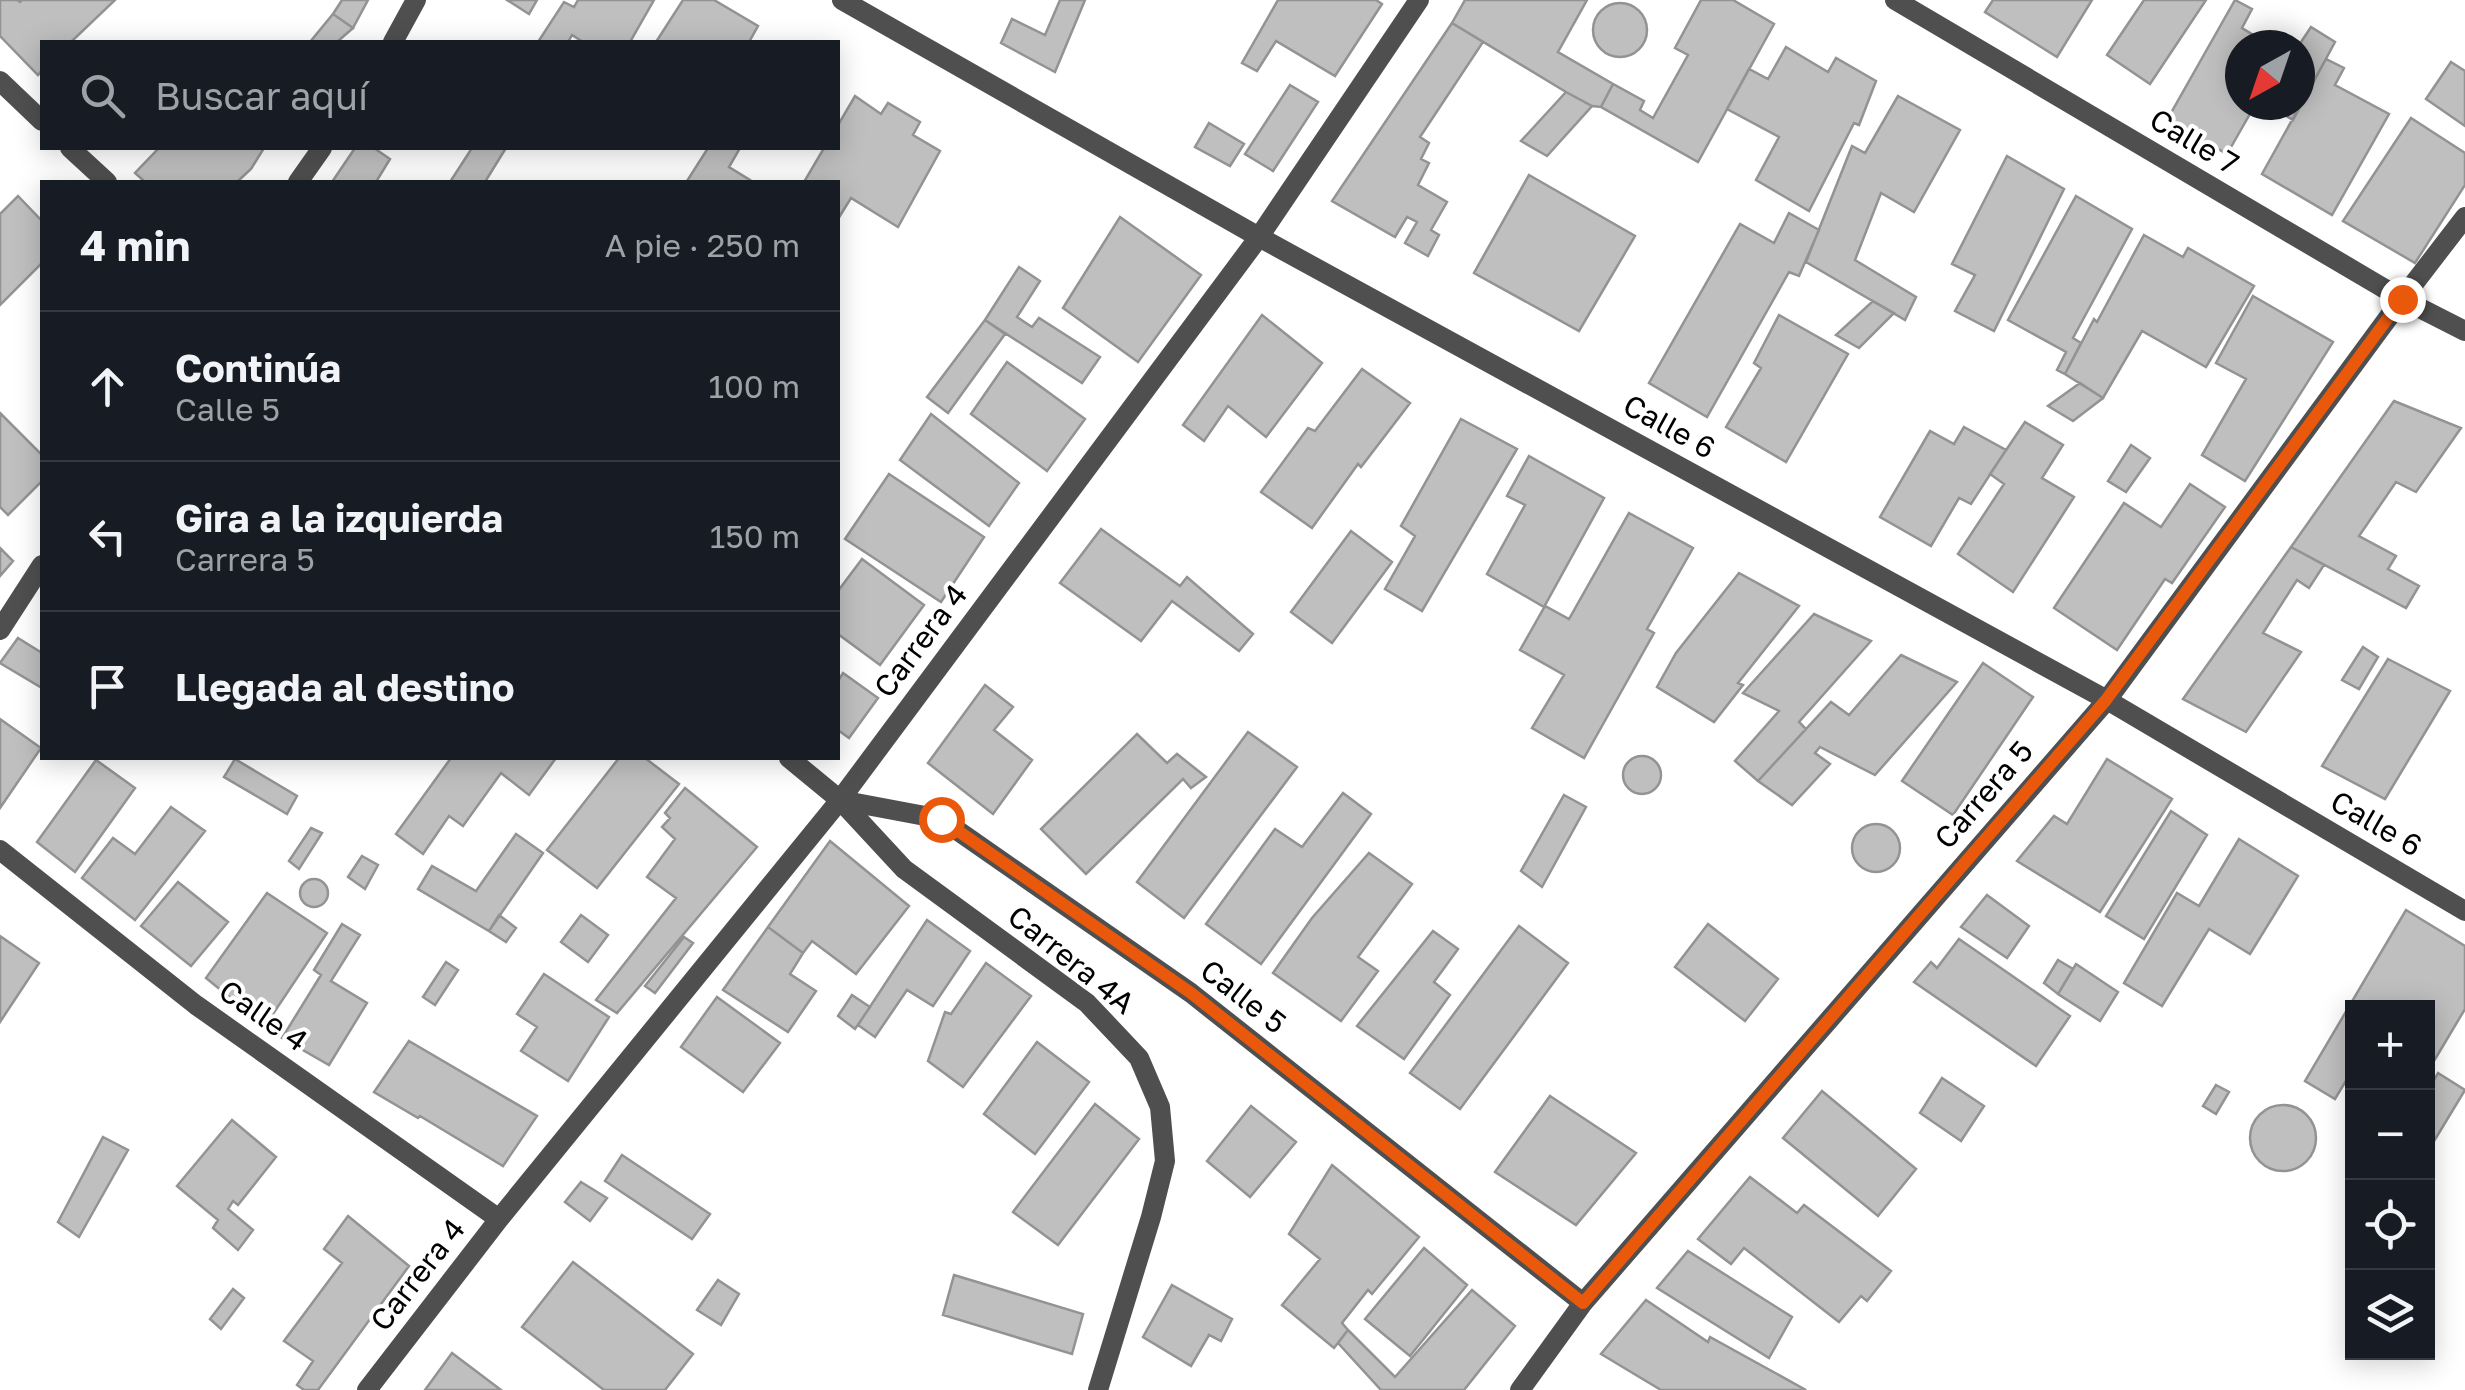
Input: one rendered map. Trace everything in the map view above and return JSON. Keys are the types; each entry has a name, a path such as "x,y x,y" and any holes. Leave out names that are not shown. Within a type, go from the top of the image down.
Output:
{"street":[{"path":"393,40 416,0"},
{"name":"Calle 6","path":"842,0 1259,237 2106,700 2465,911"},
{"name":"Carrera 4","path":"367,1390 498,1220 840,800 1259,237 1419,0"},
{"name":"Calle 7","path":"1896,0 2402,299 2465,331"},
{"path":"0,81 40,119"},
{"path":"72,150 106,180"},
{"path":"299,180 321,150"},
{"name":"Carrera 5","path":"1520,1390 1583,1303 2106,700 2465,217"},
{"path":"0,630 40,568"},
{"name":"Calle 5","path":"791,760 840,800 941,819 1191,993 1583,1303"},
{"name":"Carrera 4A","path":"840,800 904,869 1087,1003 1139,1058 1160,1106 1165,1160 1098,1390"},
{"name":"Calle 4","path":"0,850 196,1006 498,1220"}],"building":[{"path":"0,0 115,0 73,40 40,40 38,75 0,36"},
{"path":"342,0 368,0 353,28 333,14"},
{"path":"507,0 537,0 529,14"},
{"path":"578,0 654,0 631,40 580,40 572,35 569,40 539,40 564,2 574,7"},
{"path":"683,0 714,0 758,26 750,40 657,40"},
{"path":"1060,0 1085,0 1055,72 1001,43 1012,19 1045,35"},
{"path":"1278,0 1376,0 1382,4 1335,76 1276,41 1257,71 1242,63"},
{"path":"1465,0 1587,0 1558,52 1613,84 1601,107 1566,92 1452,23"},
{"path":"1701,0 1733,0 1774,24 1698,162 1601,107 1613,84 1644,101 1640,110 1653,118 1688,55 1675,48"},
{"path":"1993,0 2092,0 2057,57 1985,12"},
{"path":"2144,0 2206,0 2150,84 2107,55"},
{"path":"2235,0 2252,9 2242,28 2245,30 2225,30 2225,120 2246,120 2227,154 2167,120"},
{"path":"1620,3 1639,11 1647,30 1639,49 1620,57 1601,49 1593,30 1601,11"},
{"path":"333,14 353,28 339,40 312,40"},
{"path":"1452,23 1483,42 1420,137 1429,143 1421,159 1429,163 1418,185 1447,202 1431,230 1439,235 1428,256 1405,243 1417,222 1407,217 1395,237 1332,201"},
{"path":"2311,27 2335,42 2315,79 2315,30 2309,30"},
{"path":"1786,47 1828,72 1836,58 1876,81 1859,125 1854,123 1809,211 1756,180 1779,137 1727,109 1749,69 1768,79"},
{"path":"2326,59 2344,68 2335,85 2389,114 2332,215 2262,174 2292,120 2315,120 2315,79"},
{"path":"2451,62 2465,71 2465,126 2426,99"},
{"path":"1290,85 1318,102 1273,171 1245,154"},
{"path":"1566,92 1592,106 1547,156 1521,141"},
{"path":"855,96 881,114 888,103 920,122 913,135 940,151 898,227 851,198 840,216 840,180 805,180 823,150 840,150 840,122"},
{"path":"1898,96 1960,130 1914,212 1881,193 1855,260 1916,297 1905,320 1806,262 1852,146 1865,153"},
{"path":"2411,118 2465,153 2465,185 2415,263 2343,221"},
{"path":"1209,123 1244,144 1230,166 1195,147"},
{"path":"157,150 263,150 239,180 143,180 135,173"},
{"path":"354,150 377,150 390,159 377,180 333,180"},
{"path":"471,150 505,150 486,180 451,180"},
{"path":"707,150 739,150 729,167 750,180 688,180"},
{"path":"2007,156 2064,189 1994,331 1955,311 1975,275 1952,264"},
{"path":"1529,175 1635,236 1579,331 1474,273"},
{"path":"18,196 40,219 40,265 0,305 0,214"},
{"path":"2076,196 2132,229 2073,338 2081,343 2065,374 2057,370 2066,352 2008,320"},
{"path":"1789,213 1819,230 1799,276 1789,272 1707,417 1649,383 1740,224 1774,243"},
{"path":"1120,217 1201,275 1138,362 1063,308"},
{"path":"2144,235 2183,257 2188,248 2254,286 2206,367 2142,331 2103,398 2065,374"},
{"path":"1019,267 1040,281 1017,317 1032,327 1039,318 1100,357 1082,383 985,320"},
{"path":"2253,296 2333,342 2245,481 2202,455 2246,379 2216,363"},
{"path":"1873,301 1894,313 1859,348 1836,335"},
{"path":"1262,315 1322,363 1266,437 1228,406 1204,441 1183,425"},
{"path":"1779,315 1848,354 1786,462 1726,427 1761,368 1754,363"},
{"path":"985,320 1005,334 948,413 927,397"},
{"path":"1007,362 1085,419 1047,471 971,414"},
{"path":"1362,369 1410,403 1361,467 1358,464 1312,528 1261,492 1308,428 1315,431"},
{"path":"2080,383 2103,398 2073,421 2048,406"},
{"path":"2394,401 2461,428 2416,492 2396,482 2359,536 2396,556 2388,569 2419,586 2406,608 2291,547"},
{"path":"0,413 40,453 40,483 8,515 0,507"},
{"path":"931,414 1019,483 989,526 900,460"},
{"path":"1461,419 1517,449 1422,611 1385,589 1415,536 1401,526"},
{"path":"2025,422 2063,445 2042,478 2074,497 2013,592 1958,554 2004,484 1990,474"},
{"path":"1964,427 2006,450 1971,504 1959,498 1931,546 1880,517 1930,431 1954,444"},
{"path":"2131,445 2150,458 2126,492 2108,481"},
{"path":"1529,456 1604,498 1544,607 1487,574 1525,505 1507,496"},
{"path":"889,474 984,537 941,602 845,539"},
{"path":"2190,484 2225,507 2172,583 2165,579 2117,650 2054,608 2124,503 2161,527"},
{"path":"1629,513 1693,548 1647,629 1654,633 1584,758 1532,728 1564,675 1520,650 1545,606 1569,619"},
{"path":"1101,529 1180,586 1187,577 1253,634 1239,651 1172,601 1141,641 1060,583"},
{"path":"1351,531 1392,562 1332,643 1291,612"},
{"path":"2291,547 2324,565 2309,588 2297,580 2263,633 2301,652 2246,732 2183,699"},
{"path":"0,548 13,561 0,576"},
{"path":"862,559 924,605 880,665 840,635 840,588"},
{"path":"1739,573 1799,606 1738,683 1743,685 1714,722 1657,687 1676,653"},
{"path":"1814,614 1871,641 1799,722 1806,729 1758,781 1735,761 1779,711 1743,693"},
{"path":"18,638 40,652 40,687 0,663"},
{"path":"2363,647 2378,657 2359,689 2342,680"},
{"path":"1901,655 1957,682 1875,775 1820,747 1815,753 1830,764 1792,805 1758,781 1831,702 1849,715"},
{"path":"2388,659 2450,691 2385,799 2322,766"},
{"path":"1983,663 2033,697 1953,815 1902,781"},
{"path":"843,673 878,698 849,738 840,731"},
{"path":"985,685 1013,707 994,730 1032,760 993,814 928,763"},
{"path":"0,719 40,749 0,808"},
{"path":"1248,732 1297,767 1184,918 1137,882"},
{"path":"1137,734 1167,763 1177,754 1206,777 1191,788 1183,779 1086,874 1041,829"},
{"path":"1642,756 1656,761 1661,775 1656,789 1642,794 1628,789 1623,775 1628,761"},
{"path":"2107,759 2172,799 2100,912 2017,861 2054,816 2067,824"},
{"path":"96,760 135,788 75,872 37,842"},
{"path":"237,760 297,796 287,814 224,777"},
{"path":"450,760 555,760 529,795 501,773 463,826 449,816 423,854 396,834"},
{"path":"617,760 648,760 679,784 597,888 547,850"},
{"path":"685,788 757,847 617,1013 596,1000 676,898 647,877 675,839 662,827 670,818 665,813"},
{"path":"1343,793 1371,814 1261,964 1206,924 1275,829 1302,847"},
{"path":"1564,795 1586,807 1542,887 1521,871"},
{"path":"171,807 205,831 135,920 82,878 113,838 135,854"},
{"path":"2171,811 2207,835 2144,939 2106,916"},
{"path":"1876,824 1893,831 1900,848 1893,865 1876,872 1859,865 1852,848 1859,831"},
{"path":"311,828 322,833 299,869 289,861"},
{"path":"516,834 543,853 489,931 418,889 432,866 476,891"},
{"path":"2239,839 2298,876 2250,954 2209,929 2162,1006 2124,983 2177,893 2199,906"},
{"path":"830,841 909,906 856,974 812,941 803,953 768,927"},
{"path":"1369,853 1412,884 1358,957 1378,971 1341,1021 1273,973 1312,918"},
{"path":"362,856 378,865 365,889 348,877"},
{"path":"314,879 324,883 328,893 324,903 314,907 304,903 300,893 304,883"},
{"path":"178,882 228,922 191,966 141,926"},
{"path":"267,893 327,933 265,1026 206,978"},
{"path":"1987,895 2029,926 2007,958 1961,927"},
{"path":"2406,910 2465,946 2465,1009 2435,1059 2435,1000 2353,1000"},
{"path":"499,915 516,928 506,942 489,931"},
{"path":"581,915 608,935 588,962 561,942"},
{"path":"927,920 970,951 933,1006 907,990 875,1037 858,1025"},
{"path":"342,924 360,935 331,981 367,1003 329,1065 282,1038 321,975 314,970"},
{"path":"1708,924 1778,979 1745,1021 1675,967"},
{"path":"1519,926 1568,963 1460,1109 1410,1073"},
{"path":"768,927 803,953 790,974 816,991 788,1032 723,990"},
{"path":"1433,931 1458,949 1434,982 1450,995 1404,1059 1357,1026"},
{"path":"0,936 39,963 0,1022"},
{"path":"684,937 693,943 655,993 645,986"},
{"path":"1959,939 2070,1016 2036,1066 1914,982 1931,962 1937,968"},
{"path":"2058,960 2073,969 2058,994 2044,983"},
{"path":"446,962 458,970 435,1005 423,997"},
{"path":"986,963 1031,996 963,1087 928,1061 945,1012 951,1014"},
{"path":"2076,964 2118,992 2100,1021 2058,994"},
{"path":"544,974 609,1017 568,1081 521,1051 537,1027 517,1014"},
{"path":"852,995 870,1007 855,1029 838,1016"},
{"path":"717,997 780,1043 743,1092 681,1047"},
{"path":"2345,1013 2345,1082 2335,1099 2305,1081"},
{"path":"409,1041 537,1116 503,1166 374,1092"},
{"path":"1037,1042 1089,1082 1035,1154 984,1114"},
{"path":"2438,1073 2465,1090 2435,1139 2435,1090"},
{"path":"1942,1078 1984,1106 1961,1141 1920,1113"},
{"path":"2216,1085 2229,1092 2216,1114 2203,1106"},
{"path":"1822,1091 1916,1169 1878,1216 1783,1138"},
{"path":"1550,1096 1636,1153 1576,1225 1495,1172"},
{"path":"1095,1104 1139,1139 1058,1245 1013,1212"},
{"path":"2283,1105 2306,1115 2316,1138 2306,1161 2283,1171 2260,1161 2250,1138 2260,1115"},
{"path":"1251,1106 1296,1142 1250,1197 1207,1161"},
{"path":"232,1120 276,1157 238,1205 233,1201 228,1209 253,1230 238,1250 213,1228 218,1220 177,1186"},
{"path":"103,1137 128,1150 79,1237 58,1222"},
{"path":"622,1155 710,1214 692,1239 605,1181"},
{"path":"1332,1165 1419,1237 1372,1294 1368,1290 1342,1323 1348,1330 1334,1348 1282,1305 1320,1259 1289,1234"},
{"path":"1750,1177 1797,1213 1804,1205 1891,1271 1867,1301 1861,1296 1839,1322 1744,1248 1731,1264 1698,1239"},
{"path":"581,1182 607,1198 590,1221 565,1202"},
{"path":"348,1216 409,1266 318,1390 304,1390 297,1385 313,1361 284,1341 342,1263 324,1249"},
{"path":"1424,1248 1467,1285 1410,1356 1365,1319"},
{"path":"1688,1251 1792,1317 1769,1358 1657,1288"},
{"path":"573,1262 693,1354 665,1390 604,1390 522,1327"},
{"path":"954,1275 1083,1314 1072,1354 943,1315"},
{"path":"718,1280 739,1294 721,1325 697,1310"},
{"path":"1172,1285 1232,1319 1221,1341 1209,1335 1191,1366 1143,1337"},
{"path":"233,1289 244,1298 221,1329 210,1319"},
{"path":"1472,1290 1515,1326 1464,1390 1381,1390 1338,1343 1348,1330 1395,1377"},
{"path":"1646,1300 1708,1342 1710,1337 1806,1390 1661,1390 1601,1354"},
{"path":"452,1353 501,1390 425,1390"}],"route":[{"path":"941,819 1191,993 1583,1303 2106,700 2402,299"}]}
